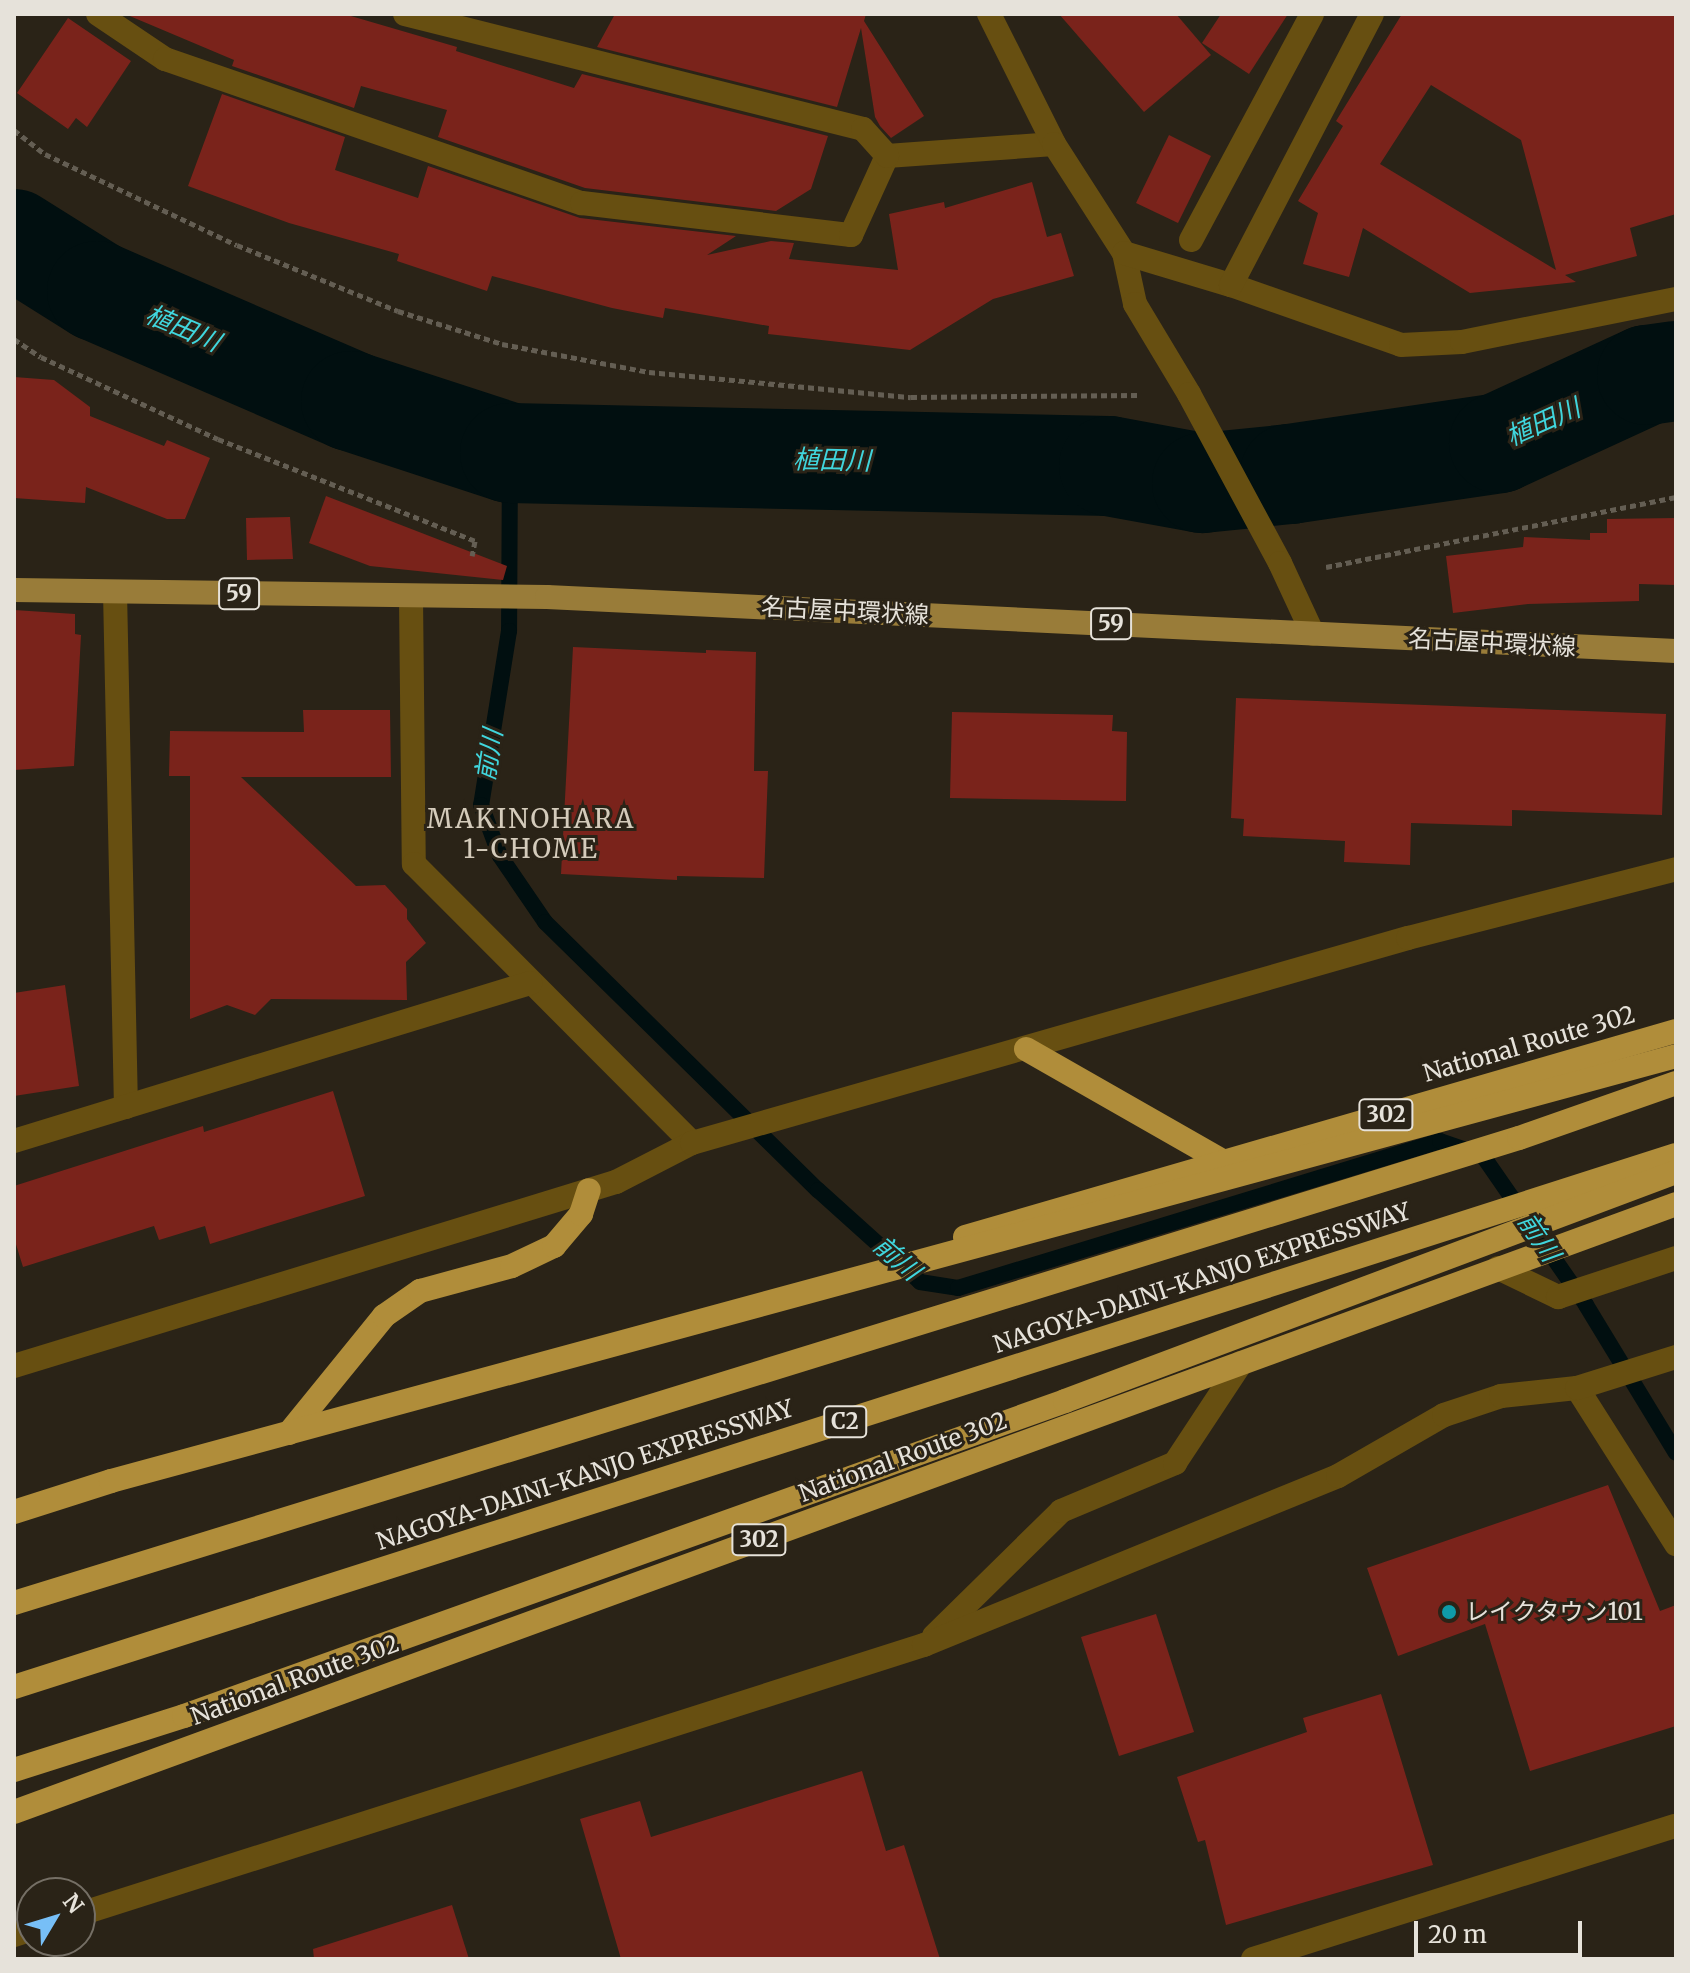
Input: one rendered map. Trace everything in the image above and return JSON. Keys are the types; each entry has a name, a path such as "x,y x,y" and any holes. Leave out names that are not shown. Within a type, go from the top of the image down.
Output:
{"highway":[{"name":"National Route 302","path":"14,1512 1676,1031"},
{"path":"1026,1049 1224,1162"},
{"path":"14,1512 111,1481 1676,1056"},
{"name":"NAGOYA-DAINI-KANJO EXPRESSWAY","path":"14,1603 1519,1138 1676,1083"},
{"name":"NAGOYA-DAINI-KANJO EXPRESSWAY","path":"14,1687 1676,1155"},
{"path":"14,1770 199,1711 1036,1412 1676,1172"},
{"path":"289,1433 384,1316 420,1291 512,1266 554,1246 581,1214 589,1190"},
{"name":"National Route 302","path":"14,1812 1676,1204"}],"main road":[{"name":"名古屋中環状線","path":"14,590 547,597 1676,651"}],"street":[{"path":"98,14 165,59 582,203 851,235 887,156"},
{"path":"405,14 863,129 887,156"},
{"path":"989,14 1054,144 1124,253 1135,304 1189,394 1283,568 1313,634"},
{"path":"1191,240 1312,14"},
{"path":"1231,285 1372,14"},
{"path":"887,156 1054,144"},
{"path":"1124,253 1231,285 1401,345 1462,342 1676,299"},
{"path":"115,592 126,1107"},
{"path":"411,597 414,864 692,1143"},
{"path":"14,1366 616,1182 692,1143 1408,938 1676,869"},
{"path":"14,1141 530,983"},
{"path":"1500,1268 1558,1297 1676,1258"},
{"path":"96,1909 924,1645 1338,1476 1444,1415 1501,1396 1577,1388 1671,1359"},
{"path":"924,1645 1061,1511 1175,1463 1241,1363"},
{"path":"1577,1388 1676,1544"},
{"path":"1253,1959 1306,1952 1676,1826"}],"path":[{"path":"14,130 45,154 237,245 398,311 502,344 649,372 911,397 1189,394"},
{"path":"14,339 41,357 218,439 475,541 464,598"},
{"path":"1283,568 1676,497"}],"building":[{"path":"125,14 344,14 457,47 456,51 574,88 582,74 828,136 811,189 776,211 585,188 438,137 447,110 361,86 354,108 232,66 234,60"},
{"path":"615,14 866,14 864,21 924,116 891,138 880,126 875,117 861,28 837,107 597,47"},
{"path":"1059,14 1176,14 1211,55 1144,112"},
{"path":"1221,14 1288,14 1249,74 1202,43"},
{"path":"1402,14 1676,14 1676,214 1630,228 1637,256 1565,275 1576,282 1470,293 1363,228 1349,277 1303,264 1318,213 1298,201 1343,126 1336,121","holes":["1431,85 1521,140 1556,270 1380,164"]},
{"path":"68,18 131,61 87,127 76,118 68,129 17,93"},
{"path":"222,94 345,137 335,170 418,198 428,166 580,218 736,236 707,255 771,241 794,243 789,259 898,270 889,214 944,202 945,208 1032,182 1047,237 1061,233 1074,276 993,299 910,350 768,334 769,326 665,308 663,318 612,308 492,276 487,291 397,261 399,254 289,223 188,186"},
{"path":"1169,135 1211,156 1178,223 1136,203"},
{"path":"14,377 54,380 90,407 90,416 164,446 167,440 210,458 185,519 167,519 86,487 85,503 14,498"},
{"path":"326,496 507,566 503,580 370,566 309,543"},
{"path":"290,517 293,559 247,560 246,518"},
{"path":"1676,518 1676,585 1639,584 1639,601 1528,604 1453,613 1446,556 1523,547 1524,537 1590,540 1590,533 1607,533 1607,519"},
{"path":"14,610 75,614 75,634 81,635 74,766 14,770"},
{"path":"573,647 756,652 754,771 768,771 764,878 677,876 677,880 561,874"},
{"path":"1236,698 1666,714 1662,815 1512,810 1512,826 1411,823 1410,865 1344,862 1345,841 1243,836 1244,819 1231,818"},
{"path":"303,710 390,710 391,777 241,777 356,886 385,885 407,909 407,919 426,943 406,962 407,1000 271,999 255,1015 227,1005 190,1019 190,776 169,776 170,731 304,732"},
{"path":"952,712 1113,715 1112,731 1127,732 1126,801 950,798"},
{"path":"65,985 79,1086 14,1096 14,993"},
{"path":"333,1091 365,1196 210,1244 205,1226 159,1240 154,1226 23,1267 14,1238 14,1186 203,1126 204,1132"},
{"path":"1608,1485 1660,1611 1676,1605 1676,1726 1530,1771 1485,1624 1398,1656 1367,1568"},
{"path":"1156,1614 1194,1732 1119,1756 1081,1637"},
{"path":"1381,1694 1433,1865 1226,1925 1205,1840 1198,1842 1177,1777 1307,1732 1303,1718"},
{"path":"862,1771 886,1851 904,1845 940,1959 621,1959 580,1819 640,1801 651,1837"},
{"path":"452,1905 469,1959 314,1959 313,1949"}],"waterway":[{"name":"植田川","path":"14,239 97,291 351,401 510,453 1109,466 1202,483 1290,474 1499,443 1647,375 1676,371"},
{"name":"前川","path":"510,453 509,631 481,805 500,856 545,922 818,1190 920,1282 958,1288 1440,1141 1483,1156 1586,1305 1676,1453"}],"place":[{"name":"レイクタウン101","path":"1449,1612"}],"district":[{"name":"MAKINOHARA 1-CHOME","path":"531,834"}]}
